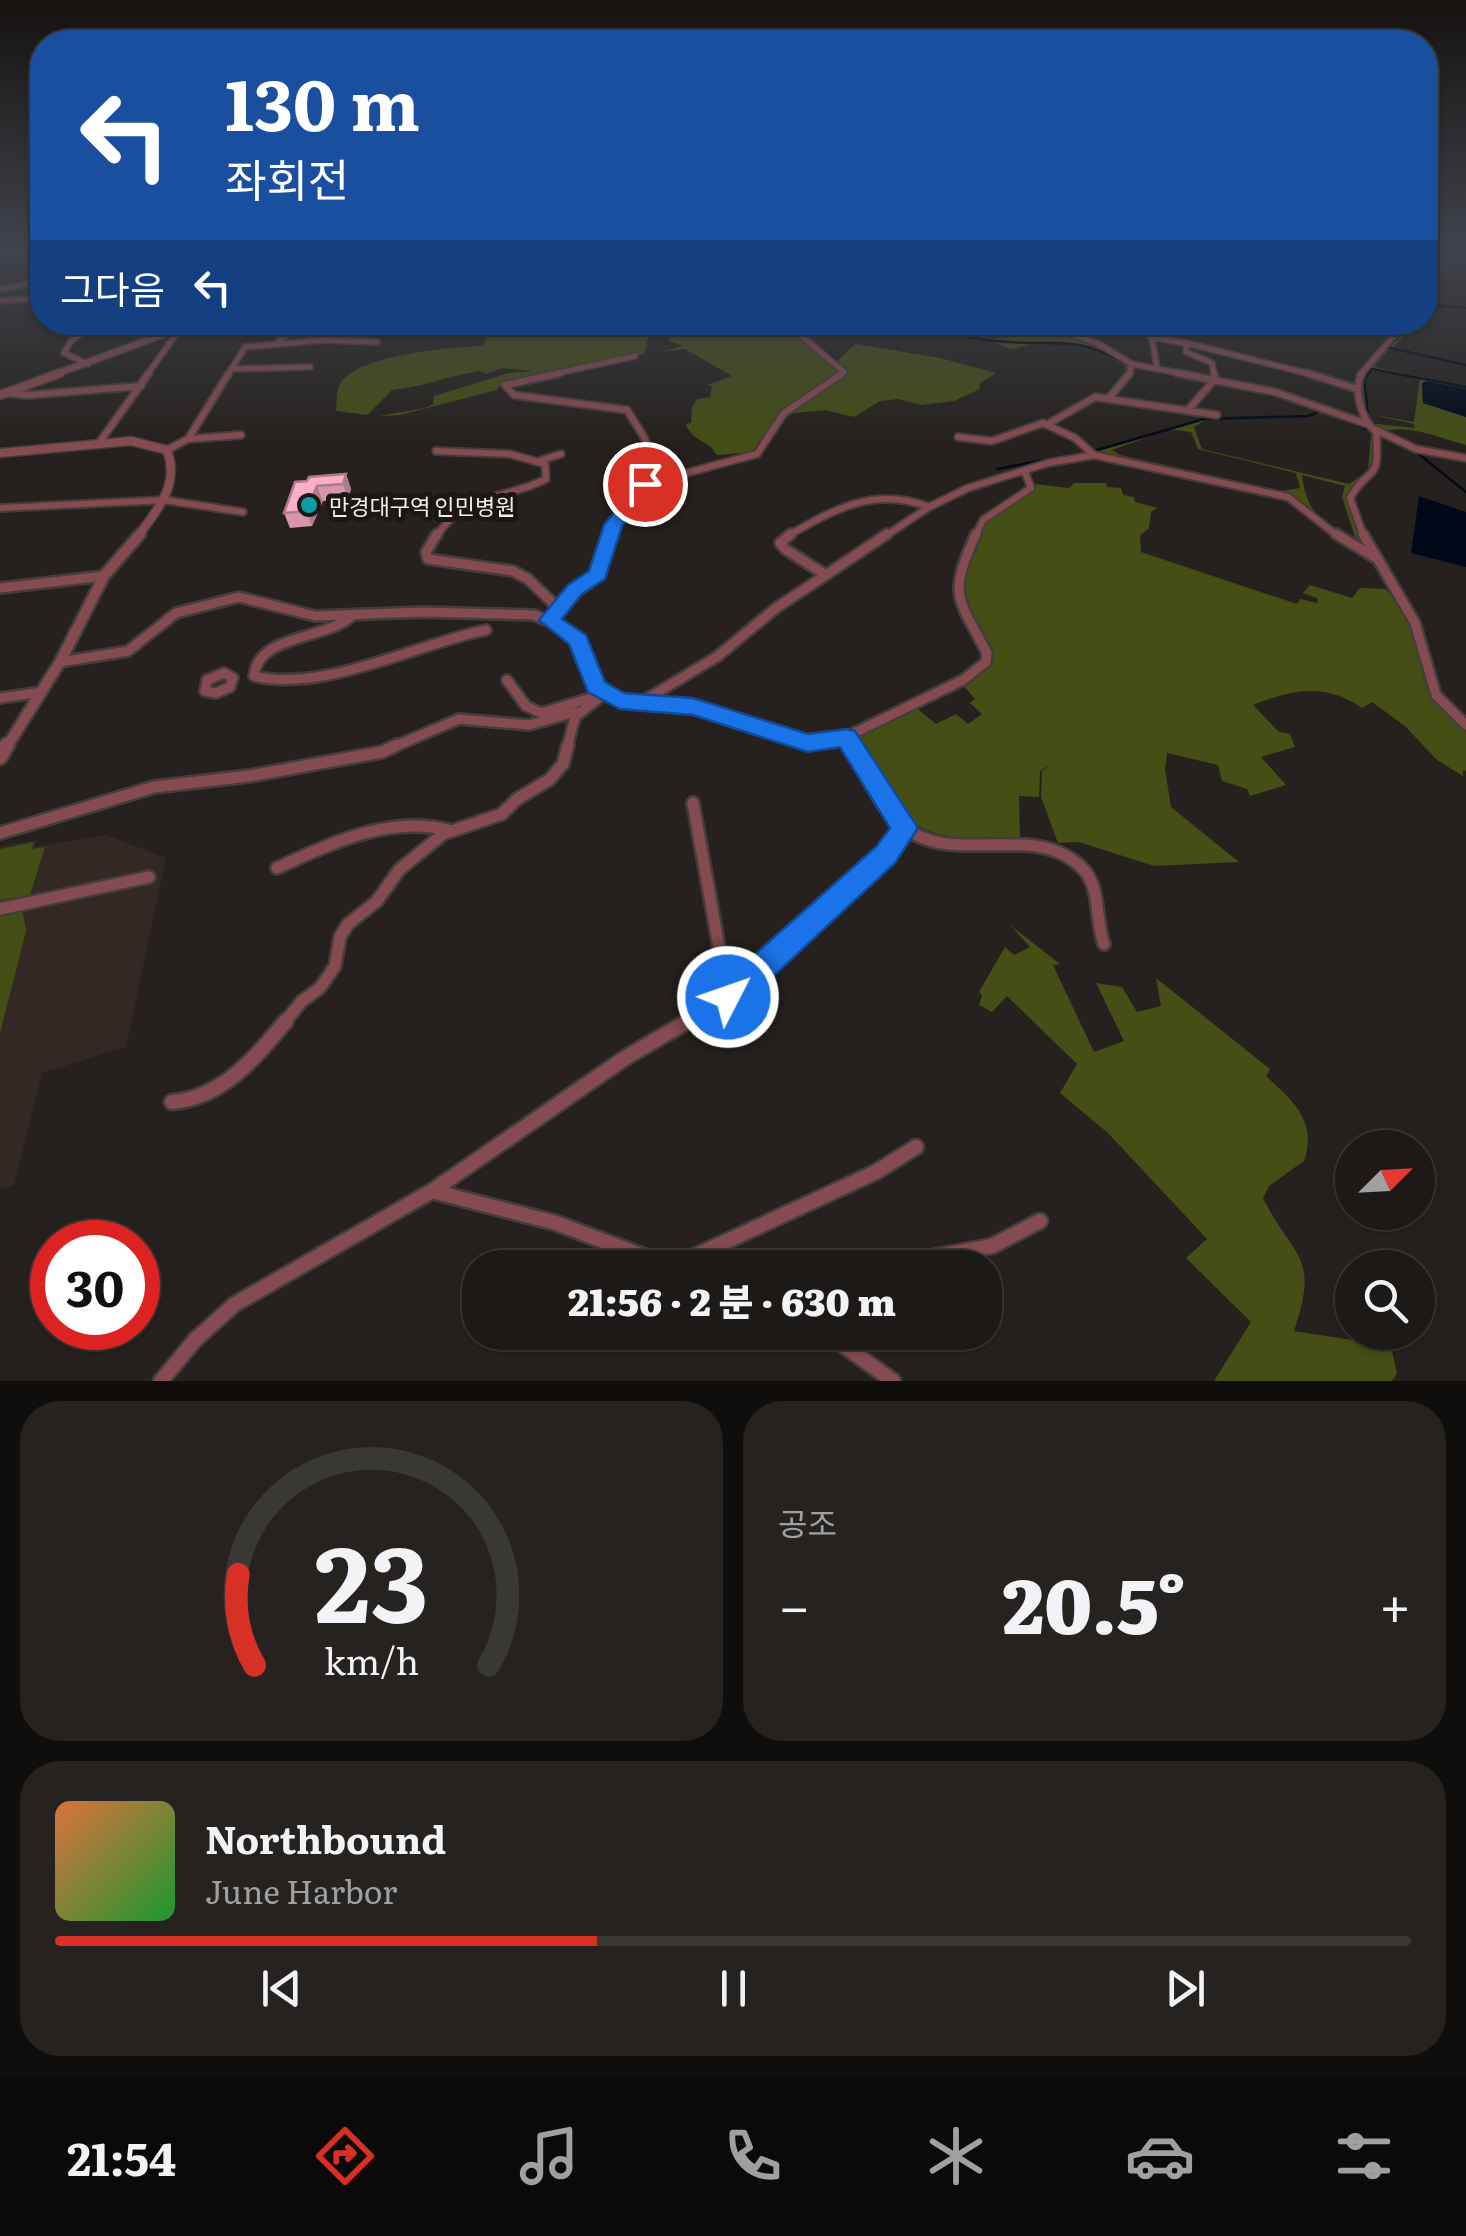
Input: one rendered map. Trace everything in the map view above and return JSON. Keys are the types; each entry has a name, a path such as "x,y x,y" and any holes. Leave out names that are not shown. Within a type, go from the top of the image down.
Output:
{"street":[{"path":"80,335 64,353 88,364"},
{"path":"2,394 166,335"},
{"path":"100,443 176,335"},
{"path":"276,344 286,335"},
{"path":"645,484 758,454 766,436 787,409 844,372 800,335"},
{"path":"1073,335 1097,343 1132,364 1275,392 1369,426 1416,448 1466,458"},
{"path":"1394,335 1360,374 1357,390 1369,426 1376,432 1378,466 1352,491 1350,498 1374,558 1415,623 1436,695 1466,725"},
{"path":"1158,367 1151,337 1286,366 1357,390"},
{"path":"188,439 245,347 323,340 377,342"},
{"path":"1184,343 1186,352 1212,363 1214,379 1188,410"},
{"path":"549,620 557,606 598,574 613,525 645,484 652,466 652,449 631,412 572,399 514,395 504,389 518,380 634,356"},
{"path":"1109,398 1128,378 1132,364"},
{"path":"231,370 310,367"},
{"path":"2,394 140,386"},
{"path":"958,437 992,441 1048,424 1090,398 1217,415"},
{"path":"1048,424 1075,438 1094,454"},
{"path":"0,452 140,442 167,450 188,439 241,435"},
{"path":"436,451 479,449 500,456 542,460 561,454"},
{"path":"0,757 60,662 104,576 164,500 174,468 167,450"},
{"path":"640,703 718,656 763,617 929,507 968,488 1048,463 1094,454 1288,497 1308,510 1328,532 1374,558"},
{"path":"542,460 546,478 462,504 426,552 428,559 512,571 528,579 557,606"},
{"path":"507,680 526,706 541,713 604,694 640,703 693,707 817,744 846,738 963,680 986,662 987,653 961,604 957,577 983,520 1032,488 1025,472"},
{"path":"826,575 785,549 780,543 783,539 854,499 898,496 929,507"},
{"path":"0,508 164,500 243,512"},
{"path":"0,588 104,576"},
{"path":"60,662 107,658 128,650 176,613 225,598 249,597 291,613 315,616 495,612 534,615 579,640 592,679 604,694"},
{"path":"233,678 252,672 261,653 278,644 340,630 354,614"},
{"path":"252,672 264,681 324,673 390,658 440,639 486,630"},
{"path":"0,698 42,692"},
{"path":"0,833 154,787 249,776 382,752 459,720 529,725 579,711 604,694"},
{"path":"172,1102 199,1100 229,1080 264,1046 302,1000 320,988 335,966 340,938 348,924 378,901 399,870 442,834 502,814 517,799 549,780 563,764 579,711"},
{"path":"846,738 904,828 928,840 994,848 1038,844 1071,857 1092,882 1096,927 1104,944"},
{"path":"692,803 728,997"},
{"path":"277,868 334,842 405,823 437,824 452,831"},
{"path":"161,1381 195,1340 236,1304 432,1192 625,1058 728,997 885,855 904,828"},
{"path":"0,908 148,877"},
{"path":"710,1250 876,1172 916,1146"},
{"path":"432,1192 489,1202 630,1250"},
{"path":"971,1250 992,1246 1040,1221"},
{"path":"850,1350 893,1381"}],"shaded area":[{"path":"106,835 166,858 126,1047 42,1073 14,1185 0,1189 0,846 36,840 35,847"}],"green space":[{"path":"487,335 649,335 644,354 502,383 497,390 400,415 378,416 426,408 433,404 434,396 509,373 534,371 502,368 486,374 468,373 392,390 367,415 336,411 339,386 362,367 404,355 483,346"},
{"path":"668,335 797,335 846,371 836,362 855,344 940,358 996,373 979,384 980,389 954,401 921,405 898,399 880,401 854,417 825,410 784,414 826,381 778,415 752,452 717,455 686,424 691,423 697,399 710,397 712,386 707,385 732,376 685,349 660,352 684,346 670,342"},
{"path":"949,335 1066,337 1094,347 1129,365 1126,371 1124,365 1093,349 1068,342 1011,349 989,340"},
{"path":"1401,335 1405,335 1392,348 1466,366 1389,349 1374,367 1466,387 1422,383 1423,403 1466,417 1466,445 1412,430 1381,432 1369,423 1414,428 1414,424 1370,414 1414,422 1420,378 1370,370 1364,379 1369,414 1362,383 1366,373"},
{"path":"1207,419 1194,427 1202,449 1349,484 1368,471 1371,435 1375,433 1375,464 1370,475 1347,493 1363,548 1340,538 1288,496 1095,452 1157,433 1112,450 1282,491 1300,488 1296,473 1198,449 1191,432 1171,429","holes":["1302,475 1345,486 1342,497 1357,543 1335,530 1312,508"]},
{"path":"1074,483 1106,483 1107,487 1121,488 1123,495 1134,497 1135,502 1157,508 1151,512 1149,528 1140,536 1141,552 1297,604 1300,599 1318,603 1317,598 1303,593 1310,585 1352,598 1360,588 1386,589 1410,621 1428,688 1466,730 1463,776 1437,760 1405,726 1372,702 1362,708 1335,695 1296,692 1253,705 1279,732 1290,734 1295,747 1261,757 1286,785 1250,796 1247,789 1222,781 1218,765 1167,753 1165,769 1171,807 1239,862 1154,866 1079,842 1058,843 1041,797 1042,771 1052,764 1040,771 1039,797 1019,796 1020,842 954,837 914,823 885,792 850,737 915,707 936,724 956,714 968,724 982,714 970,703 975,699 961,683 981,668 987,658 962,586 967,548 991,518 1031,492 1035,484 1069,488"},
{"path":"34,842 32,849 45,847 30,895 0,900 0,849"},
{"path":"22,908 26,931 0,1033 0,913"},
{"path":"1010,925 1060,964 1053,965 1094,1052 1124,1041 1096,983 1122,987 1137,1012 1161,1006 1156,978 1270,1069 1266,1076 1300,1112 1308,1134 1304,1161 1269,1186 1263,1198 1304,1271 1294,1331 1335,1337 1335,1350 1392,1350 1397,1374 1392,1381 1214,1381 1251,1322 1186,1258 1207,1239 1108,1133 1060,1093 1077,1064 1007,996 992,1012 979,1005 979,992 1005,947 1014,955 1030,947"}],"water":[{"path":"1422,383 1466,389 1466,417 1423,403"},
{"path":"1419,496 1466,512 1466,567 1411,553"}],"building":[{"path":"346,474 343,484 317,486 306,511 284,513 295,482"}],"waterway":[{"path":"957,335 1082,346 1128,365"},
{"path":"1390,348 1466,365"},
{"path":"1368,414 1364,380 1372,369 1466,387"},
{"path":"1259,392 1289,400"},
{"path":"1094,451 1204,419 1308,416 1322,411"},
{"path":"1326,413 1372,431"},
{"path":"1415,451 1466,492"},
{"path":"997,469 1087,452"}],"place":[{"name":"만경대구역 인민병원","path":"309,505"}],"route":[{"path":"645,484 638,498 613,525 598,574 575,589 549,620 579,640 596,686 620,701 685,705 808,743 846,738 904,828 885,855 744,987 728,997"}]}
